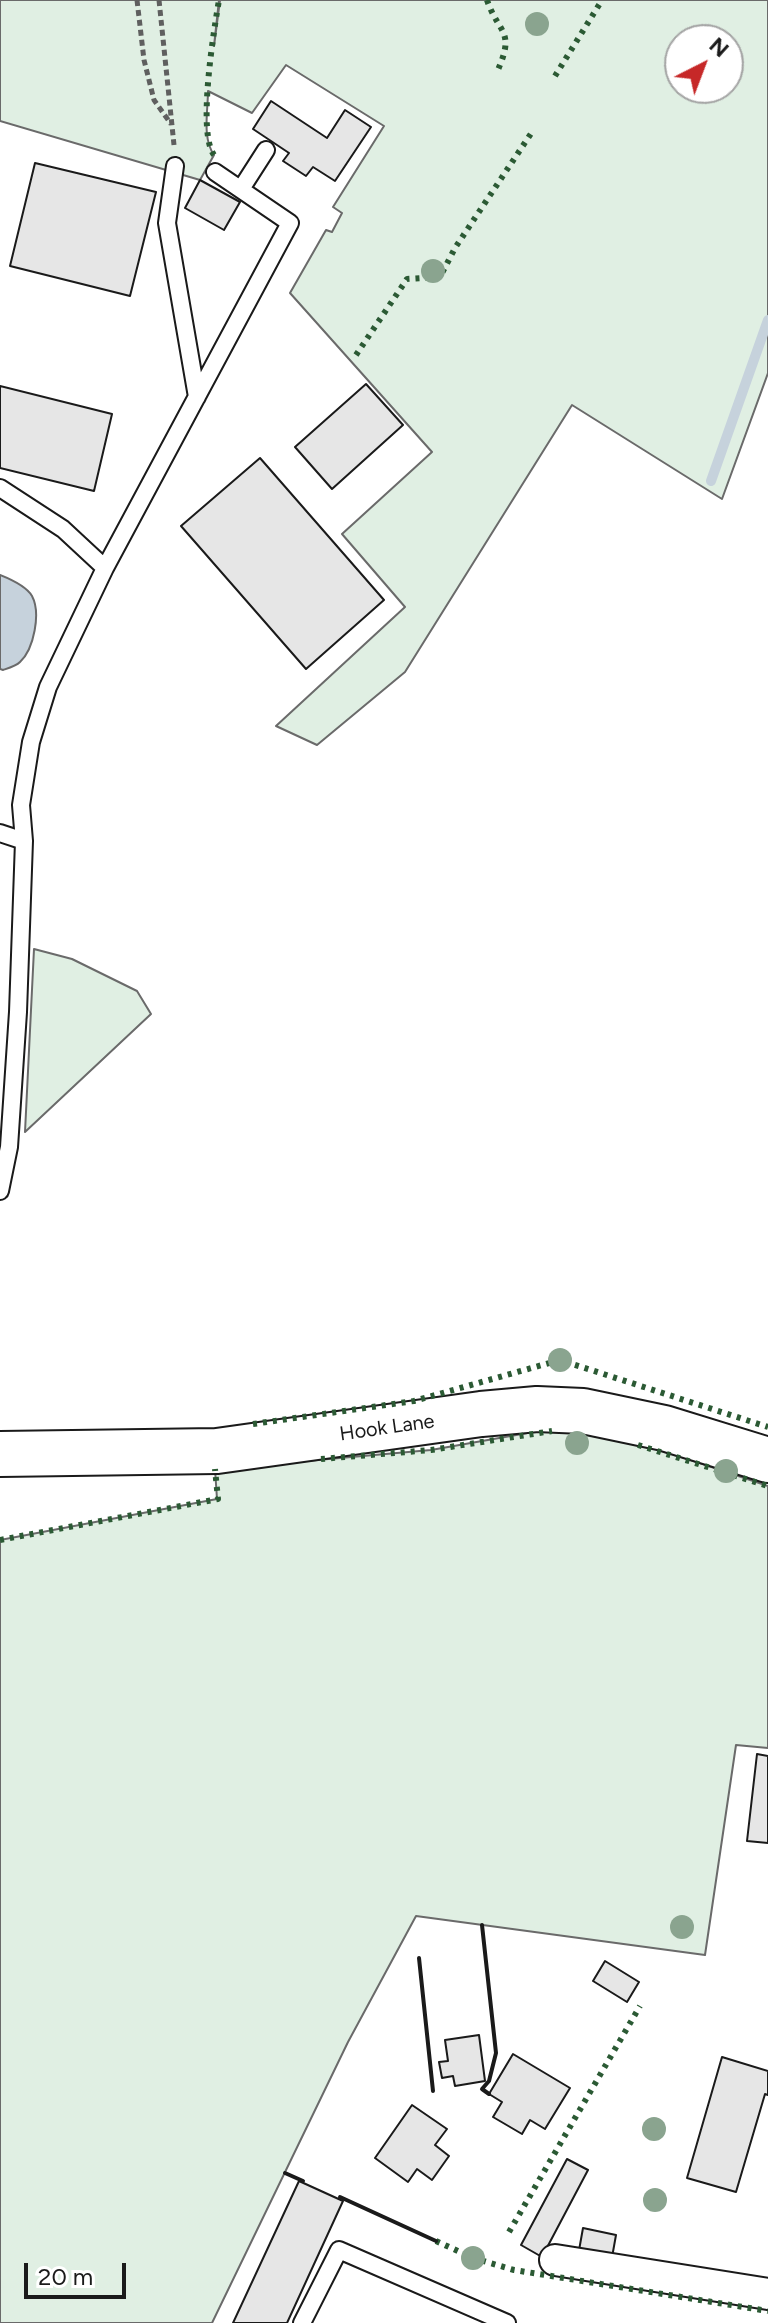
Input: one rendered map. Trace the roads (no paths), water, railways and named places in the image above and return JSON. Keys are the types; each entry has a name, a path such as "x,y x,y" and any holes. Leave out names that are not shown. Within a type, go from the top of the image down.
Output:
{"street":[{"name":"Hook Lane","path":"0,1454 217,1451 537,1409 583,1411 664,1428 768,1460"},
{"path":"555,2260 768,2294"}],"lane":[{"path":"241,189 266,150"},
{"path":"175,166 167,223 197,397"},
{"path":"0,1191 9,1147 24,841 21,805 31,742 39,715 54,673 105,568 290,223 215,172"},
{"path":"0,488 63,529 105,568"},
{"path":"0,833 24,841"},
{"path":"302,2323 339,2250 507,2323"}],"waterway":[{"path":"711,481 768,320"}]}
